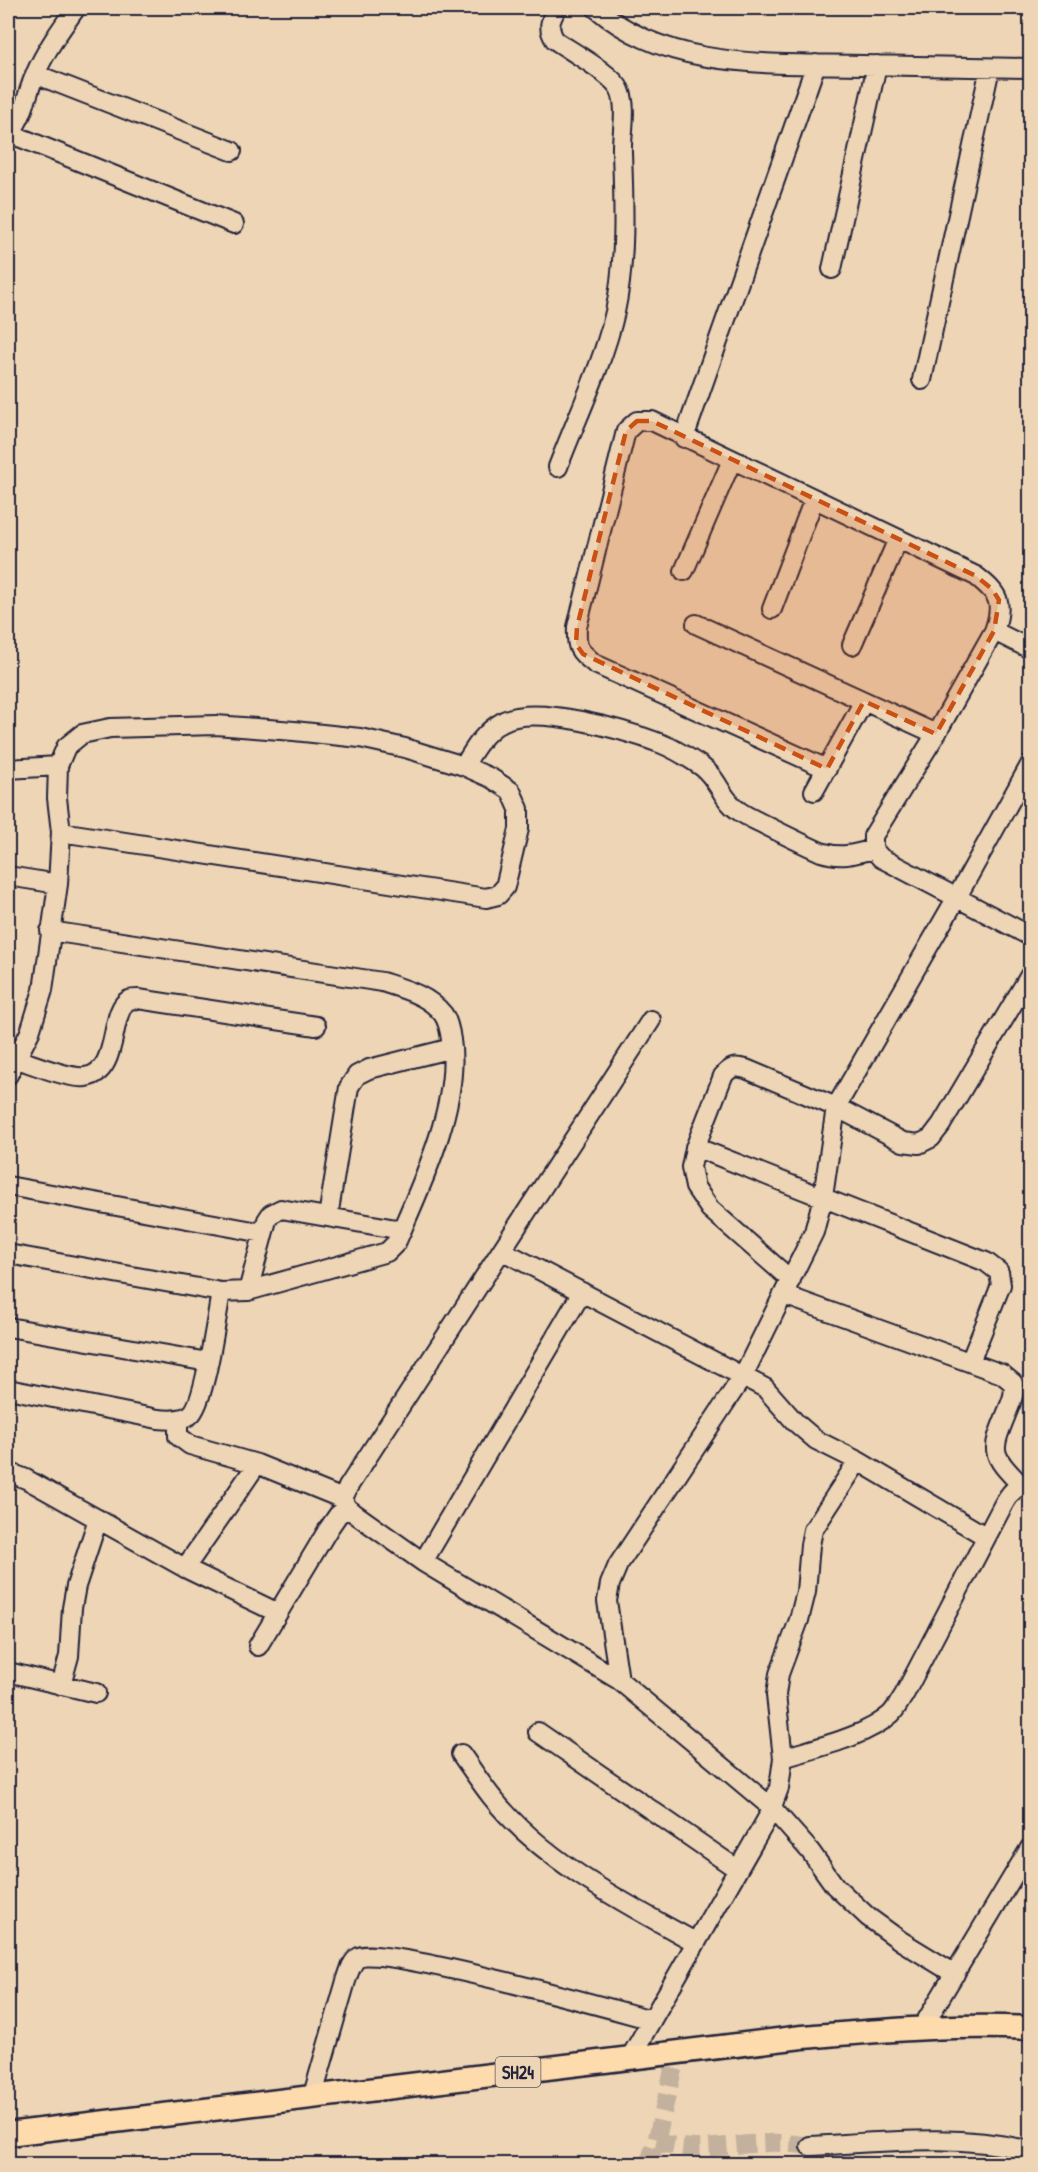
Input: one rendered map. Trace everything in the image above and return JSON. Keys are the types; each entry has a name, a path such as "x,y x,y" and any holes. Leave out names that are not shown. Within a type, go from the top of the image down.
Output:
{"main road":[{"name":"SH24","path":"8,2134 802,2037 922,2028 989,2026 1030,2028"}],"street":[{"path":"76,8 57,34 35,75 16,124 8,133 234,224"},
{"path":"556,8 550,20 549,31 555,40 610,78 620,89 624,180 620,285 615,314 558,466"},
{"path":"596,8 640,36 689,54 738,62 1030,69"},
{"path":"684,438 816,64"},
{"path":"832,269 878,65"},
{"path":"922,380 990,68"},
{"path":"35,75 232,151"},
{"path":"827,769 595,664 583,654 576,644 577,627 626,431 637,421 651,422 732,460 976,576 992,589 999,600 999,617 994,631 936,734 873,836 873,849 881,858 1030,936"},
{"path":"684,571 732,460"},
{"path":"772,609 814,499"},
{"path":"852,645 898,539"},
{"path":"696,624 936,734"},
{"path":"994,631 1030,649"},
{"path":"814,791 864,701"},
{"path":"464,766 488,732 503,721 521,716 550,717 590,723 662,744 687,757 704,768 727,801 740,812 820,852 833,856 850,856 873,849"},
{"path":"61,832 486,898 498,895 506,887 519,829 519,809 511,791 491,778 464,766 405,748 360,738 216,725 110,728 82,734 66,747 58,766 57,798 61,832 58,884 40,999 30,1032 12,1067 85,1077 98,1072 107,1060 122,1008 128,1000 138,999 316,1026"},
{"path":"619,1680 607,1601 610,1584 618,1565 743,1376 788,1288 813,1232 823,1197 836,1107 1030,765"},
{"path":"8,769 58,766"},
{"path":"8,876 58,884"},
{"path":"8,1254 221,1292 248,1291 387,1252 396,1243 433,1156 452,1071 449,1027 443,1014 411,990 382,982 50,931"},
{"path":"783,1758 876,1725 892,1713 904,1695 985,1536 1010,1494 1026,1484 1000,1463 995,1452 995,1441 1015,1392 1013,1383 1002,1374 788,1288 710,1209 695,1187 691,1167 695,1147 723,1076 735,1066 836,1107 903,1142 919,1144 931,1138 1030,975"},
{"path":"258,1646 345,1504 348,1487 651,1020"},
{"path":"328,1218 349,1087 357,1075 452,1048"},
{"path":"695,1147 986,1262 999,1272 1001,1284 970,1362"},
{"path":"8,1186 263,1233"},
{"path":"248,1291 263,1233 271,1214 281,1209 402,1230"},
{"path":"503,1251 765,1388 795,1422 816,1440 858,1461 985,1536"},
{"path":"8,1389 158,1419 178,1420 191,1414 201,1398 221,1292"},
{"path":"423,1562 582,1292"},
{"path":"8,1328 208,1362"},
{"path":"178,1420 178,1436 190,1445 257,1464 345,1504 423,1562 619,1680 771,1807 810,1851 835,1886 868,1917 901,1941 955,1974"},
{"path":"630,2058 736,1869 768,1817 778,1788 783,1758 776,1695 779,1674 799,1620 806,1592 813,1530 858,1461"},
{"path":"185,1568 257,1464"},
{"path":"8,1472 26,1479 185,1568 278,1612"},
{"path":"61,1685 69,1656 76,1586 98,1519"},
{"path":"8,1672 96,1693"},
{"path":"538,1732 736,1869"},
{"path":"461,1754 492,1797 532,1838 578,1874 695,1942"},
{"path":"922,2028 1030,1848"},
{"path":"312,2098 346,1981 353,1964 360,1957 372,1955 553,1992 652,2020"},
{"path":"810,2146 966,2140 1030,2151"}],"highlighted area":[{"path":"637,421 652,421 976,576 992,589 999,600 994,631 936,734 864,701 827,769 583,654 576,644 577,627 626,431"}],"tunnel":[{"path":"648,2164 656,2142 677,2053"},
{"path":"656,2142 697,2148 794,2144 813,2147 847,2164"}]}
